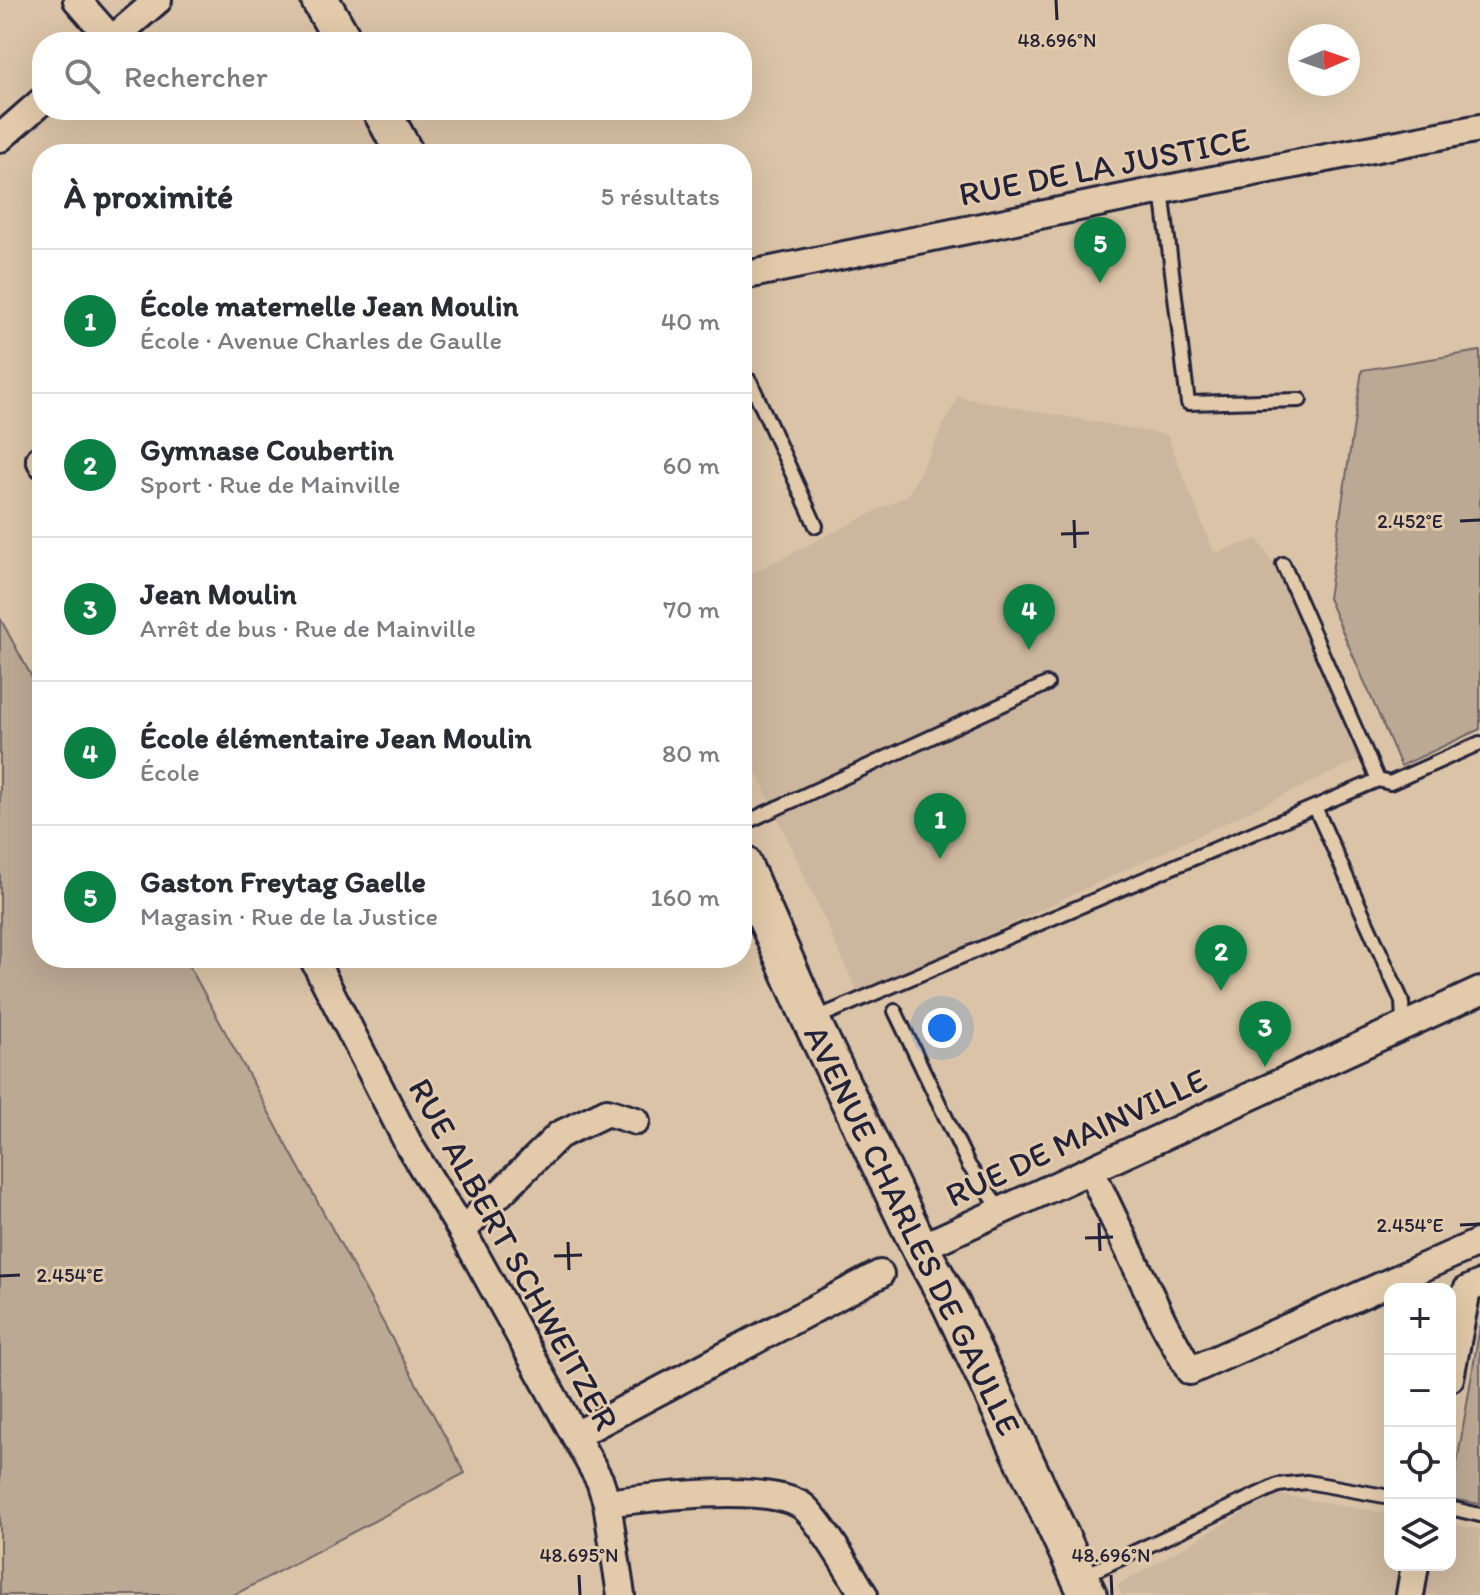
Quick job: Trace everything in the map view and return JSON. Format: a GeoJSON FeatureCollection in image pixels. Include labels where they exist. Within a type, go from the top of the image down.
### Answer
{"type":"FeatureCollection","features":[{"type":"Feature","properties":{"kind":"main road"},"geometry":{"type":"LineString","coordinates":[[320,0],[338,32]]}},
{"type":"Feature","properties":{"kind":"main road"},"geometry":{"type":"LineString","coordinates":[[386,120],[400,144]]}},
{"type":"Feature","properties":{"kind":"main road","name":"AVENUE CHARLES DE GAULLE"},"geometry":{"type":"LineString","coordinates":[[752,886],[811,1020],[920,1248],[950,1302],[1084,1586]]}},
{"type":"Feature","properties":{"kind":"street"},"geometry":{"type":"LineString","coordinates":[[77,0],[104,32]]}},
{"type":"Feature","properties":{"kind":"street"},"geometry":{"type":"LineString","coordinates":[[121,32],[158,0]]}},
{"type":"Feature","properties":{"kind":"street"},"geometry":{"type":"LineString","coordinates":[[0,138],[32,110]]}},
{"type":"Feature","properties":{"kind":"street","name":"RUE DE LA JUSTICE"},"geometry":{"type":"LineString","coordinates":[[752,274],[1480,128]]}},
{"type":"Feature","properties":{"kind":"street","name":"RUE ALBERT SCHWEITZER"},"geometry":{"type":"LineString","coordinates":[[318,968],[403,1133],[462,1231],[600,1481],[607,1503],[621,1595]]}},
{"type":"Feature","properties":{"kind":"street","name":"RUE DE MAINVILLE"},"geometry":{"type":"LineString","coordinates":[[920,1248],[1480,991]]}},
{"type":"Feature","properties":{"kind":"street"},"geometry":{"type":"LineString","coordinates":[[462,1231],[559,1135],[607,1112],[636,1121]]}},
{"type":"Feature","properties":{"kind":"street"},"geometry":{"type":"LineString","coordinates":[[1091,1171],[1163,1322],[1190,1371],[1480,1242]]}},
{"type":"Feature","properties":{"kind":"street"},"geometry":{"type":"LineString","coordinates":[[576,1435],[880,1274]]}},
{"type":"Feature","properties":{"kind":"street"},"geometry":{"type":"LineString","coordinates":[[1454,1355],[1467,1290],[1480,1284]]}},
{"type":"Feature","properties":{"kind":"street"},"geometry":{"type":"LineString","coordinates":[[607,1503],[679,1493],[776,1497],[802,1506],[836,1550],[864,1595]]}},
{"type":"Feature","properties":{"kind":"street"},"geometry":{"type":"LineString","coordinates":[[1410,1595],[1414,1571]]}},
{"type":"Feature","properties":{"kind":"lane"},"geometry":{"type":"LineString","coordinates":[[1162,190],[1188,403],[1300,400]]}},
{"type":"Feature","properties":{"kind":"lane"},"geometry":{"type":"LineString","coordinates":[[752,385],[816,526]]}},
{"type":"Feature","properties":{"kind":"lane"},"geometry":{"type":"LineString","coordinates":[[1283,564],[1378,780]]}},
{"type":"Feature","properties":{"kind":"lane"},"geometry":{"type":"LineString","coordinates":[[752,819],[1047,684]]}},
{"type":"Feature","properties":{"kind":"lane"},"geometry":{"type":"LineString","coordinates":[[811,1020],[1378,780],[1390,783],[1480,743]]}},
{"type":"Feature","properties":{"kind":"lane"},"geometry":{"type":"LineString","coordinates":[[1315,807],[1402,1001],[1403,1027]]}},
{"type":"Feature","properties":{"kind":"lane"},"geometry":{"type":"LineString","coordinates":[[895,1011],[969,1166],[1002,1211]]}},
{"type":"Feature","properties":{"kind":"lane"},"geometry":{"type":"LineString","coordinates":[[1084,1586],[1278,1485],[1307,1482],[1384,1496]]}},
{"type":"Feature","properties":{"kind":"lane"},"geometry":{"type":"LineString","coordinates":[[1456,1509],[1480,1515]]}},
{"type":"Feature","properties":{"kind":"shaded area"},"geometry":{"type":"Polygon","coordinates":[[[1480,351],[1480,729],[1401,766],[1328,598],[1362,370],[1480,351]]]}},
{"type":"Feature","properties":{"kind":"shaded area"},"geometry":{"type":"Polygon","coordinates":[[[958,397],[1167,435],[1214,553],[1257,539],[1286,582],[1365,757],[859,995],[752,762],[752,573],[908,495],[958,397]]]}},
{"type":"Feature","properties":{"kind":"shaded area"},"geometry":{"type":"Polygon","coordinates":[[[0,618],[32,677],[32,968],[190,968],[465,1473],[234,1595],[0,1595],[0,618]]]}},
{"type":"Feature","properties":{"kind":"shaded area"},"geometry":{"type":"Polygon","coordinates":[[[1480,1326],[1480,1504],[1456,1500],[1456,1469],[1480,1326]]]}},
{"type":"Feature","properties":{"kind":"shaded area"},"geometry":{"type":"Polygon","coordinates":[[[1275,1494],[1384,1513],[1384,1571],[1456,1571],[1456,1525],[1480,1529],[1480,1595],[1122,1595],[1117,1586],[1275,1494]]]}},
{"type":"Feature","properties":{"kind":"place","name":"Gaston Freytag Gaelle"},"geometry":{"type":"Point","coordinates":[1100,283]}},
{"type":"Feature","properties":{"kind":"place","name":"École élémentaire Jean Moulin"},"geometry":{"type":"Point","coordinates":[1029,650]}},
{"type":"Feature","properties":{"kind":"place","name":"École maternelle Jean Moulin"},"geometry":{"type":"Point","coordinates":[940,859]}},
{"type":"Feature","properties":{"kind":"place","name":"Gymnase Coubertin"},"geometry":{"type":"Point","coordinates":[1221,991]}},
{"type":"Feature","properties":{"kind":"place","name":"Jean Moulin"},"geometry":{"type":"Point","coordinates":[1265,1067]}}]}
